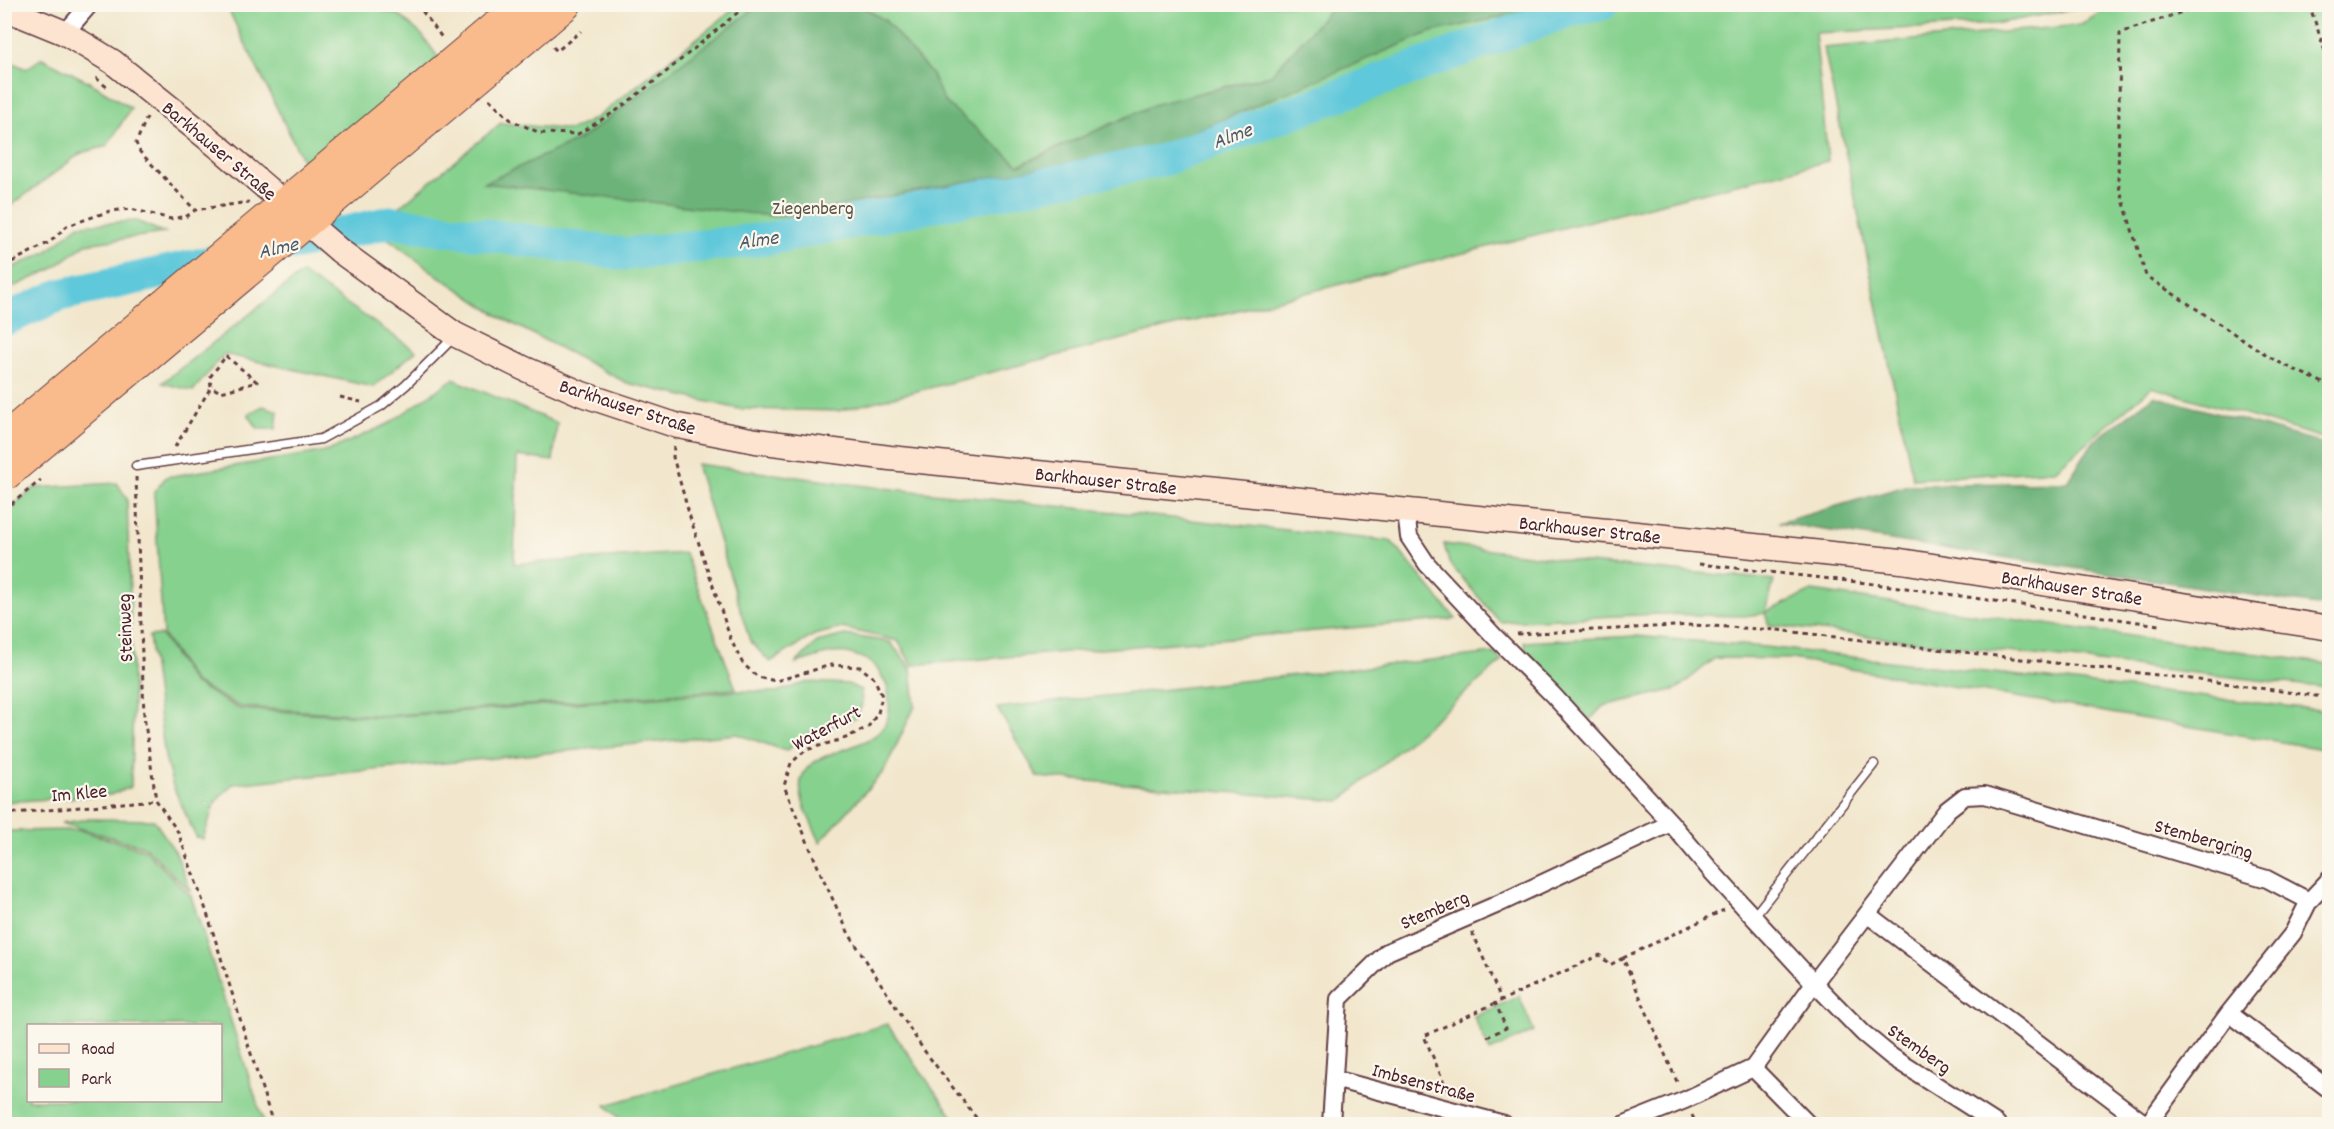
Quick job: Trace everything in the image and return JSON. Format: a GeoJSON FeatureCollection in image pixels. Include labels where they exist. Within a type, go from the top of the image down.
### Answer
{"type":"FeatureCollection","features":[{"type":"Feature","properties":{"kind":"highway"},"geometry":{"type":"LineString","coordinates":[[4,440],[544,10]]}},
{"type":"Feature","properties":{"kind":"highway"},"geometry":{"type":"LineString","coordinates":[[4,475],[544,10]]}},
{"type":"Feature","properties":{"kind":"street"},"geometry":{"type":"LineString","coordinates":[[65,33],[90,4]]}},
{"type":"Feature","properties":{"kind":"street","name":"Barkhauser Straße"},"geometry":{"type":"LineString","coordinates":[[4,8],[65,33],[113,62],[220,148],[340,251],[454,333],[523,368],[582,394],[678,426],[756,441],[890,458],[1901,561],[2330,628]]}},
{"type":"Feature","properties":{"kind":"street","name":"Stemberg"},"geometry":{"type":"LineString","coordinates":[[1406,511],[1409,537],[1427,564],[1494,637],[1553,695],[1814,983],[1863,1033],[1892,1057],[1997,1125]]}},
{"type":"Feature","properties":{"kind":"street","name":"Stembergring"},"geometry":{"type":"LineString","coordinates":[[1814,983],[1947,810],[1965,796],[1985,795],[2267,879],[2309,901]]}},
{"type":"Feature","properties":{"kind":"street","name":"Stemberg"},"geometry":{"type":"LineString","coordinates":[[1331,1125],[1339,999],[1388,952],[1466,919],[1671,823]]}},
{"type":"Feature","properties":{"kind":"street"},"geometry":{"type":"LineString","coordinates":[[1867,914],[2147,1125],[2229,1013],[2293,933],[2309,901],[2330,879]]}},
{"type":"Feature","properties":{"kind":"street"},"geometry":{"type":"LineString","coordinates":[[1625,1125],[1753,1068],[1814,983]]}},
{"type":"Feature","properties":{"kind":"street"},"geometry":{"type":"LineString","coordinates":[[2229,1013],[2330,1090]]}},
{"type":"Feature","properties":{"kind":"street"},"geometry":{"type":"LineString","coordinates":[[1753,1068],[1808,1125]]}},
{"type":"Feature","properties":{"kind":"street","name":"Imbsenstraße"},"geometry":{"type":"LineString","coordinates":[[1334,1079],[1504,1125]]}},
{"type":"Feature","properties":{"kind":"lane"},"geometry":{"type":"LineString","coordinates":[[136,466],[321,439],[381,406],[414,378],[446,345],[454,333]]}},
{"type":"Feature","properties":{"kind":"lane"},"geometry":{"type":"LineString","coordinates":[[1754,916],[1874,764]]}},
{"type":"Feature","properties":{"kind":"path"},"geometry":{"type":"LineString","coordinates":[[469,13],[479,4]]}},
{"type":"Feature","properties":{"kind":"path"},"geometry":{"type":"LineString","coordinates":[[511,120],[540,133],[578,134],[616,111],[748,4]]}},
{"type":"Feature","properties":{"kind":"path"},"geometry":{"type":"LineString","coordinates":[[2206,4],[2120,33],[2118,183],[2146,276],[2276,361],[2330,386]]}},
{"type":"Feature","properties":{"kind":"path"},"geometry":{"type":"LineString","coordinates":[[2309,4],[2330,66]]}},
{"type":"Feature","properties":{"kind":"path"},"geometry":{"type":"LineString","coordinates":[[557,51],[581,31]]}},
{"type":"Feature","properties":{"kind":"path"},"geometry":{"type":"LineString","coordinates":[[93,76],[111,90]]}},
{"type":"Feature","properties":{"kind":"path"},"geometry":{"type":"LineString","coordinates":[[4,266],[50,242],[67,226],[90,216],[131,209],[171,219],[187,216],[195,210],[140,152],[136,142],[146,119],[138,111]]}},
{"type":"Feature","properties":{"kind":"path"},"geometry":{"type":"LineString","coordinates":[[171,461],[171,453],[211,387],[210,376],[226,356],[257,382],[221,392],[211,387]]}},
{"type":"Feature","properties":{"kind":"path","name":"Waterfurt"},"geometry":{"type":"LineString","coordinates":[[675,444],[673,457],[690,517],[730,639],[743,664],[758,677],[776,681],[831,665],[860,667],[874,678],[882,696],[879,713],[868,727],[846,738],[806,750],[791,763],[784,786],[849,934],[923,1049],[981,1125]]}},
{"type":"Feature","properties":{"kind":"path","name":"Steinweg"},"geometry":{"type":"LineString","coordinates":[[136,466],[144,716],[156,800],[178,832],[206,910],[273,1125]]}},
{"type":"Feature","properties":{"kind":"path"},"geometry":{"type":"LineString","coordinates":[[4,510],[41,480]]}},
{"type":"Feature","properties":{"kind":"path"},"geometry":{"type":"LineString","coordinates":[[1689,562],[1892,586],[2164,626]]}},
{"type":"Feature","properties":{"kind":"path"},"geometry":{"type":"LineString","coordinates":[[1494,637],[1536,632],[1693,625],[1777,630],[2224,683],[2330,698]]}},
{"type":"Feature","properties":{"kind":"path","name":"Im Klee"},"geometry":{"type":"LineString","coordinates":[[4,814],[156,800]]}},
{"type":"Feature","properties":{"kind":"path"},"geometry":{"type":"LineString","coordinates":[[1457,1113],[1424,1036],[1532,983],[1600,955],[1610,965],[1740,902]]}},
{"type":"Feature","properties":{"kind":"path"},"geometry":{"type":"LineString","coordinates":[[1466,919],[1501,999]]}},
{"type":"Feature","properties":{"kind":"path"},"geometry":{"type":"LineString","coordinates":[[1623,958],[1685,1100]]}},
{"type":"Feature","properties":{"kind":"path"},"geometry":{"type":"LineString","coordinates":[[1487,1037],[1506,1028],[1495,1002]]}},
{"type":"Feature","properties":{"kind":"green space"},"geometry":{"type":"Polygon","coordinates":[[[361,4],[399,15],[422,35],[469,100],[307,169],[229,11],[262,5],[361,4]]]}},
{"type":"Feature","properties":{"kind":"green space"},"geometry":{"type":"Polygon","coordinates":[[[2113,4],[2329,5],[2329,440],[2152,387],[2055,470],[1913,479],[1824,48],[2081,25],[2113,4]]]}},
{"type":"Feature","properties":{"kind":"green space","name":"Ziegenberg"},"geometry":{"type":"Polygon","coordinates":[[[739,5],[2095,5],[1995,24],[1815,33],[1828,161],[838,411],[739,409],[627,383],[502,318],[437,275],[374,228],[501,123],[571,130],[596,118],[739,5]]]}},
{"type":"Feature","properties":{"kind":"green space","name":"Ziegenberg"},"geometry":{"type":"Polygon","coordinates":[[[759,5],[859,5],[885,20],[932,75],[944,101],[1019,165],[1156,104],[1271,75],[1334,5],[1558,5],[1431,32],[1162,145],[781,217],[484,183],[582,138],[759,5]]]}},
{"type":"Feature","properties":{"kind":"green space"},"geometry":{"type":"Polygon","coordinates":[[[42,58],[91,83],[131,108],[107,146],[81,153],[5,210],[5,59],[26,69],[42,58]]]}},
{"type":"Feature","properties":{"kind":"green space"},"geometry":{"type":"Polygon","coordinates":[[[136,221],[165,233],[86,244],[52,269],[5,291],[5,271],[46,252],[79,225],[136,221]]]}},
{"type":"Feature","properties":{"kind":"green space"},"geometry":{"type":"Polygon","coordinates":[[[302,273],[416,351],[373,387],[224,354],[193,391],[162,383],[302,273]]]}},
{"type":"Feature","properties":{"kind":"green space"},"geometry":{"type":"Polygon","coordinates":[[[453,379],[557,423],[553,461],[517,456],[514,564],[685,553],[736,689],[383,716],[240,707],[194,682],[163,635],[154,492],[166,477],[328,451],[388,424],[453,379]]]}},
{"type":"Feature","properties":{"kind":"green space"},"geometry":{"type":"Polygon","coordinates":[[[2154,396],[2329,445],[2329,607],[1779,523],[1909,485],[2067,482],[2094,441],[2154,396]]]}},
{"type":"Feature","properties":{"kind":"green space"},"geometry":{"type":"Polygon","coordinates":[[[263,406],[278,411],[276,429],[258,429],[248,414],[263,406]]]}},
{"type":"Feature","properties":{"kind":"green space"},"geometry":{"type":"Polygon","coordinates":[[[696,464],[874,487],[1391,541],[1456,619],[912,665],[898,641],[842,628],[814,635],[770,662],[750,641],[696,464]]]}},
{"type":"Feature","properties":{"kind":"green space"},"geometry":{"type":"Polygon","coordinates":[[[117,483],[127,499],[133,699],[131,787],[110,795],[5,802],[5,513],[34,488],[117,483]]]}},
{"type":"Feature","properties":{"kind":"green space"},"geometry":{"type":"Polygon","coordinates":[[[1444,544],[1588,563],[1774,580],[1766,612],[1812,591],[2329,664],[2329,688],[1769,625],[1765,613],[1744,616],[1655,614],[1500,622],[1449,563],[1444,544]]]}},
{"type":"Feature","properties":{"kind":"green space"},"geometry":{"type":"Polygon","coordinates":[[[161,635],[193,683],[239,709],[383,717],[737,691],[776,692],[808,682],[848,684],[861,690],[862,705],[856,718],[805,736],[786,751],[737,734],[233,784],[215,802],[203,839],[196,837],[173,786],[165,757],[149,636],[161,635]]]}},
{"type":"Feature","properties":{"kind":"green space"},"geometry":{"type":"Polygon","coordinates":[[[845,635],[890,642],[911,668],[915,706],[884,771],[820,842],[803,802],[800,785],[802,777],[810,766],[822,758],[852,747],[879,732],[887,720],[888,688],[880,672],[866,659],[840,653],[825,654],[796,663],[817,642],[845,635]]]}},
{"type":"Feature","properties":{"kind":"green space"},"geometry":{"type":"Polygon","coordinates":[[[1635,636],[1765,647],[2329,711],[2329,750],[1792,659],[1715,658],[1677,689],[1603,706],[1590,720],[1527,655],[1524,642],[1635,636]]]}},
{"type":"Feature","properties":{"kind":"green space"},"geometry":{"type":"Polygon","coordinates":[[[1494,653],[1502,661],[1340,801],[1038,777],[997,708],[1494,653]]]}},
{"type":"Feature","properties":{"kind":"green space"},"geometry":{"type":"Polygon","coordinates":[[[89,819],[154,820],[176,853],[191,892],[145,847],[61,823],[89,819]]]}},
{"type":"Feature","properties":{"kind":"green space"},"geometry":{"type":"Polygon","coordinates":[[[79,830],[145,850],[191,896],[264,1124],[5,1124],[5,831],[79,830]]]}},
{"type":"Feature","properties":{"kind":"green space"},"geometry":{"type":"Polygon","coordinates":[[[1519,996],[1534,1031],[1490,1051],[1474,1017],[1519,996]]]}},
{"type":"Feature","properties":{"kind":"green space"},"geometry":{"type":"Polygon","coordinates":[[[887,1024],[958,1124],[625,1124],[606,1105],[887,1024]]]}},
{"type":"Feature","properties":{"kind":"waterway","name":"Alme"},"geometry":{"type":"LineString","coordinates":[[294,244],[390,222],[625,254],[767,239],[1163,160],[1571,10],[1602,4]]}},
{"type":"Feature","properties":{"kind":"waterway","name":"Alme"},"geometry":{"type":"LineString","coordinates":[[4,320],[60,295],[229,258]]}}]}
